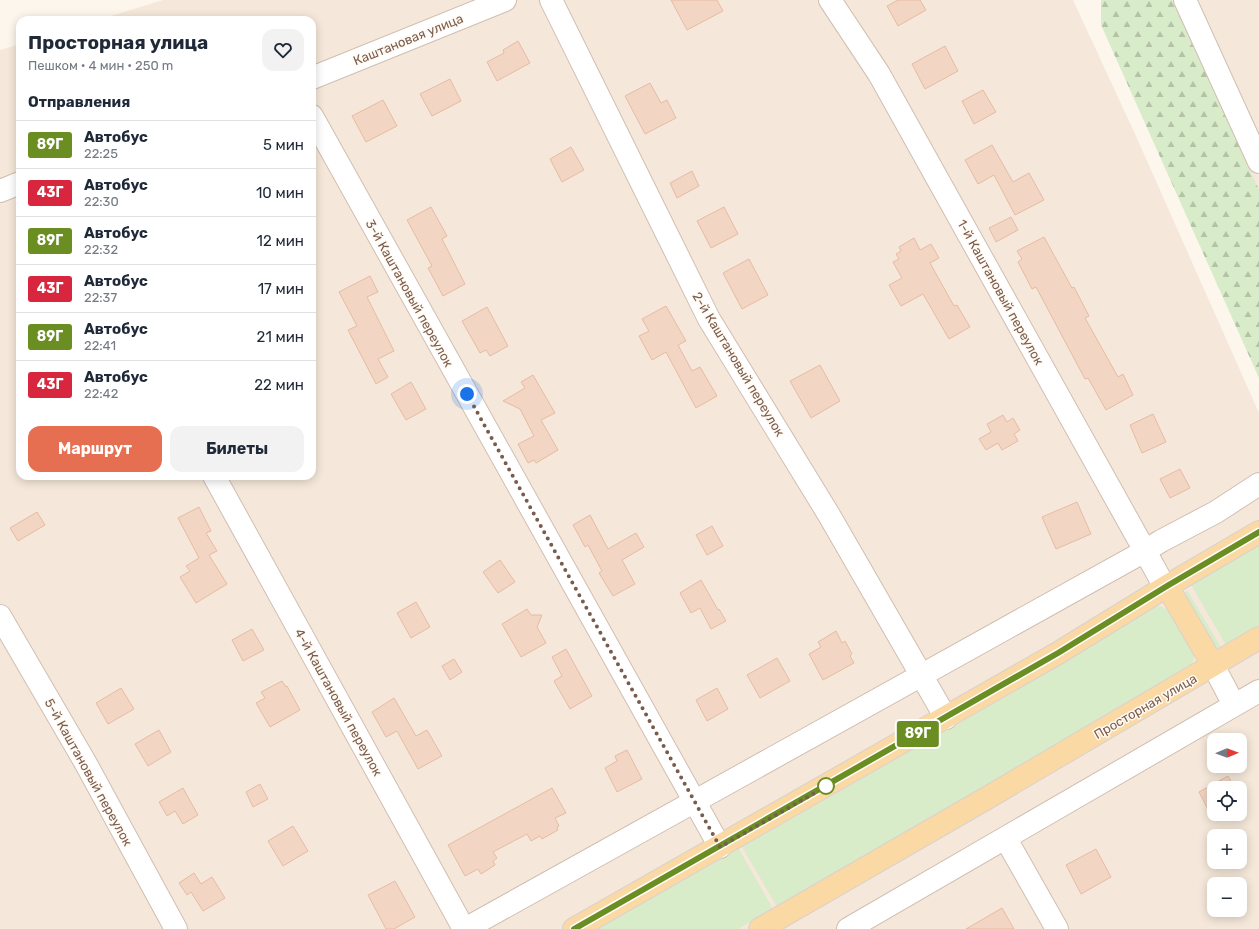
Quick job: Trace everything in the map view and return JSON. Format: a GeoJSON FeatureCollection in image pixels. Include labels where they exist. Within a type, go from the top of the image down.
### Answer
{"type":"FeatureCollection","features":[{"type":"Feature","properties":{"kind":"main road"},"geometry":{"type":"LineString","coordinates":[[574,929],[946,718],[1058,653],[1259,532]]}},
{"type":"Feature","properties":{"kind":"main road"},"geometry":{"type":"LineString","coordinates":[[1167,586],[1213,665]]}},
{"type":"Feature","properties":{"kind":"main road","name":"Просторная улица"},"geometry":{"type":"LineString","coordinates":[[760,929],[1259,638]]}},
{"type":"Feature","properties":{"kind":"street","name":"Каштановая улица"},"geometry":{"type":"LineString","coordinates":[[316,76],[505,0]]}},
{"type":"Feature","properties":{"kind":"street","name":"2-й Каштановый переулок"},"geometry":{"type":"LineString","coordinates":[[551,0],[709,319],[829,515],[946,718]]}},
{"type":"Feature","properties":{"kind":"street","name":"1-й Каштановый переулок"},"geometry":{"type":"LineString","coordinates":[[830,0],[879,74],[1162,582],[1167,586]]}},
{"type":"Feature","properties":{"kind":"street"},"geometry":{"type":"LineString","coordinates":[[1185,0],[1259,162]]}},
{"type":"Feature","properties":{"kind":"street","name":"3-й Каштановый переулок"},"geometry":{"type":"LineString","coordinates":[[316,123],[720,847]]}},
{"type":"Feature","properties":{"kind":"street"},"geometry":{"type":"LineString","coordinates":[[0,191],[16,185]]}},
{"type":"Feature","properties":{"kind":"street","name":"4-й Каштановый переулок"},"geometry":{"type":"LineString","coordinates":[[216,480],[464,929]]}},
{"type":"Feature","properties":{"kind":"street"},"geometry":{"type":"LineString","coordinates":[[464,929],[1161,541],[1216,512],[1259,484]]}},
{"type":"Feature","properties":{"kind":"street","name":"5-й Каштановый переулок"},"geometry":{"type":"LineString","coordinates":[[0,616],[85,762],[176,929]]}},
{"type":"Feature","properties":{"kind":"street"},"geometry":{"type":"LineString","coordinates":[[1213,665],[1234,705]]}},
{"type":"Feature","properties":{"kind":"street"},"geometry":{"type":"LineString","coordinates":[[848,929],[1259,690]]}},
{"type":"Feature","properties":{"kind":"street"},"geometry":{"type":"LineString","coordinates":[[1006,838],[1057,929]]}},
{"type":"Feature","properties":{"kind":"shaded area"},"geometry":{"type":"Polygon","coordinates":[[[163,0],[1073,0],[1136,136],[1259,413],[1259,929],[0,929],[0,50],[16,45],[16,480],[316,480],[316,16],[111,16],[163,0]]]}},
{"type":"Feature","properties":{"kind":"shaded area"},"geometry":{"type":"Polygon","coordinates":[[[1158,0],[1259,0],[1259,220],[1158,0]]]}},
{"type":"Feature","properties":{"kind":"green space"},"geometry":{"type":"Polygon","coordinates":[[[1101,0],[1172,0],[1259,190],[1259,378],[1101,25],[1101,0]]]}},
{"type":"Feature","properties":{"kind":"green space"},"geometry":{"type":"Polygon","coordinates":[[[1259,545],[1259,626],[1226,645],[1191,585],[1259,545]]]}},
{"type":"Feature","properties":{"kind":"green space"},"geometry":{"type":"Polygon","coordinates":[[[1187,590],[1221,647],[1212,647],[1184,594],[1187,590]]]}},
{"type":"Feature","properties":{"kind":"green space"},"geometry":{"type":"Polygon","coordinates":[[[1160,606],[1168,610],[1194,651],[1194,659],[1190,667],[777,907],[742,847],[1160,606]]]}},
{"type":"Feature","properties":{"kind":"green space"},"geometry":{"type":"Polygon","coordinates":[[[739,849],[773,909],[738,929],[597,929],[739,849]]]}},
{"type":"Feature","properties":{"kind":"building"},"geometry":{"type":"Polygon","coordinates":[[[671,0],[717,0],[723,11],[687,30],[671,0]]]}},
{"type":"Feature","properties":{"kind":"building"},"geometry":{"type":"Polygon","coordinates":[[[898,0],[920,0],[926,10],[898,26],[887,6],[898,0]]]}},
{"type":"Feature","properties":{"kind":"building"},"geometry":{"type":"Polygon","coordinates":[[[518,41],[530,63],[497,81],[487,62],[504,53],[503,50],[518,41]]]}},
{"type":"Feature","properties":{"kind":"building"},"geometry":{"type":"Polygon","coordinates":[[[945,46],[958,71],[925,89],[912,64],[945,46]]]}},
{"type":"Feature","properties":{"kind":"building"},"geometry":{"type":"Polygon","coordinates":[[[450,79],[461,101],[432,116],[420,94],[450,79]]]}},
{"type":"Feature","properties":{"kind":"building"},"geometry":{"type":"Polygon","coordinates":[[[650,83],[661,103],[667,100],[676,118],[645,134],[625,96],[650,83]]]}},
{"type":"Feature","properties":{"kind":"building"},"geometry":{"type":"Polygon","coordinates":[[[983,90],[996,112],[974,124],[962,101],[983,90]]]}},
{"type":"Feature","properties":{"kind":"building"},"geometry":{"type":"Polygon","coordinates":[[[383,100],[397,126],[366,142],[352,116],[383,100]]]}},
{"type":"Feature","properties":{"kind":"building"},"geometry":{"type":"Polygon","coordinates":[[[992,145],[1013,182],[1029,173],[1044,200],[1015,215],[994,175],[978,184],[965,160],[992,145]]]}},
{"type":"Feature","properties":{"kind":"building"},"geometry":{"type":"Polygon","coordinates":[[[571,147],[584,170],[562,182],[550,159],[571,147]]]}},
{"type":"Feature","properties":{"kind":"building"},"geometry":{"type":"Polygon","coordinates":[[[692,171],[699,186],[677,198],[670,183],[692,171]]]}},
{"type":"Feature","properties":{"kind":"building"},"geometry":{"type":"Polygon","coordinates":[[[431,207],[447,236],[442,239],[465,284],[443,296],[428,268],[432,266],[407,220],[431,207]]]}},
{"type":"Feature","properties":{"kind":"building"},"geometry":{"type":"Polygon","coordinates":[[[724,207],[738,234],[711,248],[697,221],[724,207]]]}},
{"type":"Feature","properties":{"kind":"building"},"geometry":{"type":"Polygon","coordinates":[[[1011,217],[1018,230],[996,242],[989,228],[1011,217]]]}},
{"type":"Feature","properties":{"kind":"building"},"geometry":{"type":"Polygon","coordinates":[[[1044,237],[1072,288],[1074,287],[1089,316],[1085,318],[1118,377],[1123,374],[1133,395],[1106,410],[1088,378],[1085,379],[1036,287],[1032,289],[1018,262],[1022,259],[1017,251],[1044,237]]]}},
{"type":"Feature","properties":{"kind":"building"},"geometry":{"type":"Polygon","coordinates":[[[914,238],[920,250],[931,244],[939,258],[930,263],[954,306],[957,305],[970,327],[949,339],[923,294],[901,306],[889,285],[902,278],[893,262],[899,259],[896,254],[901,251],[899,247],[914,238]]]}},
{"type":"Feature","properties":{"kind":"building"},"geometry":{"type":"Polygon","coordinates":[[[749,259],[768,295],[742,309],[723,273],[749,259]]]}},
{"type":"Feature","properties":{"kind":"building"},"geometry":{"type":"Polygon","coordinates":[[[370,276],[378,292],[367,297],[394,351],[378,359],[388,377],[376,384],[348,330],[357,326],[339,292],[370,276]]]}},
{"type":"Feature","properties":{"kind":"building"},"geometry":{"type":"Polygon","coordinates":[[[666,306],[686,341],[678,345],[692,371],[700,367],[717,396],[696,408],[666,352],[652,360],[639,336],[649,331],[642,319],[666,306]]]}},
{"type":"Feature","properties":{"kind":"building"},"geometry":{"type":"Polygon","coordinates":[[[487,307],[508,346],[490,356],[486,350],[480,353],[462,321],[487,307]]]}},
{"type":"Feature","properties":{"kind":"building"},"geometry":{"type":"Polygon","coordinates":[[[820,365],[840,401],[811,418],[790,381],[820,365]]]}},
{"type":"Feature","properties":{"kind":"building"},"geometry":{"type":"Polygon","coordinates":[[[533,375],[555,413],[541,420],[558,450],[536,463],[534,460],[528,463],[518,444],[534,436],[520,409],[503,401],[525,388],[521,382],[533,375]]]}},
{"type":"Feature","properties":{"kind":"building"},"geometry":{"type":"Polygon","coordinates":[[[411,382],[426,409],[406,420],[391,394],[411,382]]]}},
{"type":"Feature","properties":{"kind":"building"},"geometry":{"type":"Polygon","coordinates":[[[1153,414],[1166,442],[1142,453],[1130,425],[1153,414]]]}},
{"type":"Feature","properties":{"kind":"building"},"geometry":{"type":"Polygon","coordinates":[[[1003,415],[1007,422],[1013,418],[1020,430],[1014,434],[1018,441],[1002,450],[998,443],[986,450],[979,439],[991,432],[987,424],[1003,415]]]}},
{"type":"Feature","properties":{"kind":"building"},"geometry":{"type":"Polygon","coordinates":[[[1180,469],[1190,488],[1170,498],[1160,479],[1180,469]]]}},
{"type":"Feature","properties":{"kind":"building"},"geometry":{"type":"Polygon","coordinates":[[[1077,502],[1091,534],[1056,549],[1042,517],[1077,502]]]}},
{"type":"Feature","properties":{"kind":"building"},"geometry":{"type":"Polygon","coordinates":[[[199,507],[211,531],[206,533],[217,551],[209,555],[227,584],[196,603],[180,577],[190,571],[186,566],[199,558],[178,518],[199,507]]]}},
{"type":"Feature","properties":{"kind":"building"},"geometry":{"type":"Polygon","coordinates":[[[37,512],[45,525],[18,541],[10,528],[37,512]]]}},
{"type":"Feature","properties":{"kind":"building"},"geometry":{"type":"Polygon","coordinates":[[[590,515],[608,549],[636,533],[644,547],[622,560],[635,584],[613,596],[599,573],[602,571],[588,545],[585,547],[573,525],[590,515]]]}},
{"type":"Feature","properties":{"kind":"building"},"geometry":{"type":"Polygon","coordinates":[[[712,526],[723,546],[707,555],[696,535],[712,526]]]}},
{"type":"Feature","properties":{"kind":"building"},"geometry":{"type":"Polygon","coordinates":[[[500,560],[515,582],[498,593],[483,572],[500,560]]]}},
{"type":"Feature","properties":{"kind":"building"},"geometry":{"type":"Polygon","coordinates":[[[701,580],[726,621],[711,629],[700,608],[691,613],[680,593],[701,580]]]}},
{"type":"Feature","properties":{"kind":"building"},"geometry":{"type":"Polygon","coordinates":[[[416,602],[430,627],[411,638],[397,613],[416,602]]]}},
{"type":"Feature","properties":{"kind":"building"},"geometry":{"type":"Polygon","coordinates":[[[527,609],[531,615],[542,615],[537,627],[546,643],[521,657],[502,624],[527,609]]]}},
{"type":"Feature","properties":{"kind":"building"},"geometry":{"type":"Polygon","coordinates":[[[252,629],[264,650],[243,661],[232,640],[252,629]]]}},
{"type":"Feature","properties":{"kind":"building"},"geometry":{"type":"Polygon","coordinates":[[[836,631],[842,643],[845,641],[852,654],[850,656],[854,663],[823,680],[809,654],[821,647],[818,642],[836,631]]]}},
{"type":"Feature","properties":{"kind":"building"},"geometry":{"type":"Polygon","coordinates":[[[566,649],[592,696],[570,709],[554,681],[562,676],[552,657],[566,649]]]}},
{"type":"Feature","properties":{"kind":"building"},"geometry":{"type":"Polygon","coordinates":[[[777,658],[790,681],[760,698],[747,675],[777,658]]]}},
{"type":"Feature","properties":{"kind":"building"},"geometry":{"type":"Polygon","coordinates":[[[454,659],[462,672],[450,680],[442,666],[454,659]]]}},
{"type":"Feature","properties":{"kind":"building"},"geometry":{"type":"Polygon","coordinates":[[[282,681],[286,687],[287,686],[300,710],[270,727],[256,703],[265,698],[261,692],[282,681]]]}},
{"type":"Feature","properties":{"kind":"building"},"geometry":{"type":"Polygon","coordinates":[[[121,688],[134,709],[108,724],[96,703],[121,688]]]}},
{"type":"Feature","properties":{"kind":"building"},"geometry":{"type":"Polygon","coordinates":[[[717,688],[728,709],[707,721],[696,700],[717,688]]]}},
{"type":"Feature","properties":{"kind":"building"},"geometry":{"type":"Polygon","coordinates":[[[394,698],[416,736],[427,730],[442,756],[418,769],[397,731],[386,737],[372,712],[394,698]]]}},
{"type":"Feature","properties":{"kind":"building"},"geometry":{"type":"Polygon","coordinates":[[[159,730],[171,752],[148,766],[135,744],[159,730]]]}},
{"type":"Feature","properties":{"kind":"building"},"geometry":{"type":"Polygon","coordinates":[[[627,750],[642,779],[617,792],[605,768],[617,761],[615,756],[627,750]]]}},
{"type":"Feature","properties":{"kind":"building"},"geometry":{"type":"Polygon","coordinates":[[[1228,776],[1231,781],[1219,781],[1228,776]]]}},
{"type":"Feature","properties":{"kind":"building"},"geometry":{"type":"Polygon","coordinates":[[[260,784],[268,799],[253,807],[246,792],[260,784]]]}},
{"type":"Feature","properties":{"kind":"building"},"geometry":{"type":"Polygon","coordinates":[[[183,788],[198,815],[183,824],[175,811],[167,816],[159,802],[183,788]]]}},
{"type":"Feature","properties":{"kind":"building"},"geometry":{"type":"Polygon","coordinates":[[[552,788],[566,813],[555,818],[559,826],[557,827],[558,830],[542,839],[540,836],[531,841],[527,834],[493,852],[497,858],[493,861],[495,865],[481,874],[478,869],[465,876],[448,845],[552,788]]]}},
{"type":"Feature","properties":{"kind":"building"},"geometry":{"type":"Polygon","coordinates":[[[1207,788],[1207,807],[1199,792],[1207,788]]]}},
{"type":"Feature","properties":{"kind":"building"},"geometry":{"type":"Polygon","coordinates":[[[293,826],[308,851],[283,866],[268,841],[293,826]]]}},
{"type":"Feature","properties":{"kind":"building"},"geometry":{"type":"Polygon","coordinates":[[[1096,849],[1111,877],[1081,894],[1066,865],[1096,849]]]}},
{"type":"Feature","properties":{"kind":"building"},"geometry":{"type":"Polygon","coordinates":[[[194,873],[201,884],[212,877],[225,898],[203,911],[191,892],[187,895],[179,883],[194,873]]]}},
{"type":"Feature","properties":{"kind":"building"},"geometry":{"type":"Polygon","coordinates":[[[395,881],[415,917],[394,929],[386,929],[368,895],[395,881]]]}},
{"type":"Feature","properties":{"kind":"building"},"geometry":{"type":"Polygon","coordinates":[[[1002,908],[1014,929],[966,929],[1002,908]]]}},
{"type":"Feature","properties":{"kind":"bus line","name":"89Г"},"geometry":{"type":"LineString","coordinates":[[574,929],[1058,653],[1259,532]]}},
{"type":"Feature","properties":{"kind":"route"},"geometry":{"type":"LineString","coordinates":[[467,394],[720,847],[832,783],[826,786]]}}]}
